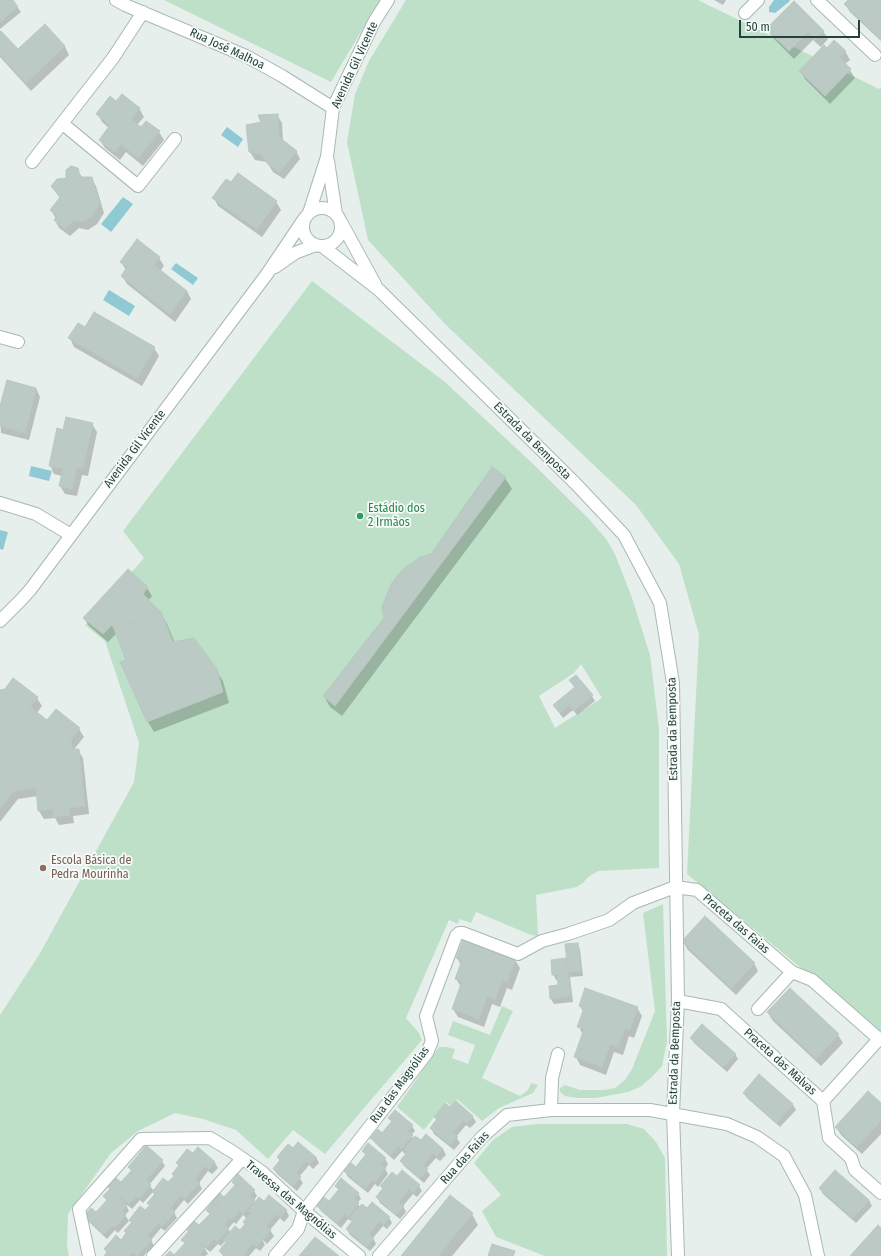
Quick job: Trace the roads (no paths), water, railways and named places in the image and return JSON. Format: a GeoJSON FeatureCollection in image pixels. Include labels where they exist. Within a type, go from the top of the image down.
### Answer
{"type":"FeatureCollection","features":[{"type":"Feature","properties":{"kind":"street","name":"Rua José Malhoa"},"geometry":{"type":"LineString","coordinates":[[116,0],[246,56],[282,76],[333,108]]}},
{"type":"Feature","properties":{"kind":"street","name":"Avenida Gil Vicente"},"geometry":{"type":"LineString","coordinates":[[327,158],[333,108],[374,22],[388,0]]}},
{"type":"Feature","properties":{"kind":"street"},"geometry":{"type":"LineString","coordinates":[[745,13],[758,0]]}},
{"type":"Feature","properties":{"kind":"street"},"geometry":{"type":"LineString","coordinates":[[817,0],[875,55]]}},
{"type":"Feature","properties":{"kind":"street"},"geometry":{"type":"LineString","coordinates":[[32,162],[114,58],[143,12]]}},
{"type":"Feature","properties":{"kind":"street"},"geometry":{"type":"LineString","coordinates":[[62,124],[138,186],[176,139]]}},
{"type":"Feature","properties":{"kind":"street"},"geometry":{"type":"LineString","coordinates":[[327,158],[303,226],[306,238],[311,242],[320,245],[379,290]]}},
{"type":"Feature","properties":{"kind":"street"},"geometry":{"type":"LineString","coordinates":[[267,274],[295,254],[333,242],[337,238],[341,228],[327,158]]}},
{"type":"Feature","properties":{"kind":"street"},"geometry":{"type":"LineString","coordinates":[[267,274],[307,216],[320,208],[326,208],[338,218],[379,290]]}},
{"type":"Feature","properties":{"kind":"street","name":"Avenida Gil Vicente"},"geometry":{"type":"LineString","coordinates":[[0,621],[26,595],[267,274]]}},
{"type":"Feature","properties":{"kind":"street","name":"Estrada da Bemposta"},"geometry":{"type":"LineString","coordinates":[[379,290],[569,477],[624,535],[660,603],[674,683],[675,887],[678,1001],[673,1113],[678,1256]]}},
{"type":"Feature","properties":{"kind":"street"},"geometry":{"type":"LineString","coordinates":[[0,337],[18,342]]}},
{"type":"Feature","properties":{"kind":"street"},"geometry":{"type":"LineString","coordinates":[[0,503],[36,514],[71,535]]}},
{"type":"Feature","properties":{"kind":"street","name":"Praceta das Faias"},"geometry":{"type":"LineString","coordinates":[[675,887],[697,890],[792,972],[812,980],[879,1039],[824,1101]]}},
{"type":"Feature","properties":{"kind":"street","name":"Rua das Magnólias"},"geometry":{"type":"LineString","coordinates":[[275,1256],[298,1229],[304,1211],[426,1053],[432,1041],[426,1016],[456,936],[459,933],[463,933],[518,954],[542,941],[609,920],[633,903],[675,887]]}},
{"type":"Feature","properties":{"kind":"street"},"geometry":{"type":"LineString","coordinates":[[758,1009],[792,972]]}},
{"type":"Feature","properties":{"kind":"street","name":"Praceta das Malvas"},"geometry":{"type":"LineString","coordinates":[[678,1001],[721,1009],[824,1101],[829,1138],[851,1158],[856,1170],[881,1193]]}},
{"type":"Feature","properties":{"kind":"street"},"geometry":{"type":"LineString","coordinates":[[551,1110],[552,1078],[558,1054]]}},
{"type":"Feature","properties":{"kind":"street","name":"Rua das Faias"},"geometry":{"type":"LineString","coordinates":[[379,1256],[482,1137],[507,1115],[551,1110],[650,1110],[727,1124],[757,1137],[784,1156],[805,1195],[818,1256]]}},
{"type":"Feature","properties":{"kind":"street","name":"Travessa das Magnólias"},"geometry":{"type":"LineString","coordinates":[[89,1256],[79,1209],[141,1139],[210,1138],[234,1152],[262,1172],[304,1211],[359,1256]]}},
{"type":"Feature","properties":{"kind":"street"},"geometry":{"type":"LineString","coordinates":[[153,1256],[242,1159]]}},
{"type":"Feature","properties":{"kind":"water"},"geometry":{"type":"Polygon","coordinates":[[[774,0],[790,1],[775,13],[769,12],[769,7],[774,0]]]}},
{"type":"Feature","properties":{"kind":"water"},"geometry":{"type":"Polygon","coordinates":[[[227,127],[243,139],[238,147],[221,135],[227,127]]]}},
{"type":"Feature","properties":{"kind":"water"},"geometry":{"type":"Polygon","coordinates":[[[123,197],[133,204],[111,232],[101,224],[123,197]]]}},
{"type":"Feature","properties":{"kind":"water"},"geometry":{"type":"Polygon","coordinates":[[[176,263],[198,278],[193,285],[171,269],[176,263]]]}},
{"type":"Feature","properties":{"kind":"water"},"geometry":{"type":"Polygon","coordinates":[[[109,290],[135,306],[129,316],[103,300],[109,290]]]}},
{"type":"Feature","properties":{"kind":"water"},"geometry":{"type":"Polygon","coordinates":[[[31,466],[52,471],[49,481],[29,476],[31,466]]]}},
{"type":"Feature","properties":{"kind":"water"},"geometry":{"type":"Polygon","coordinates":[[[0,530],[8,532],[3,550],[0,549],[0,530]]]}},
{"type":"Feature","properties":{"kind":"place","name":"Estádio dos 2 Irmãos"},"geometry":{"type":"Point","coordinates":[360,516]}},
{"type":"Feature","properties":{"kind":"place","name":"Escola Básica de Pedra Mourinha"},"geometry":{"type":"Point","coordinates":[43,868]}}]}
